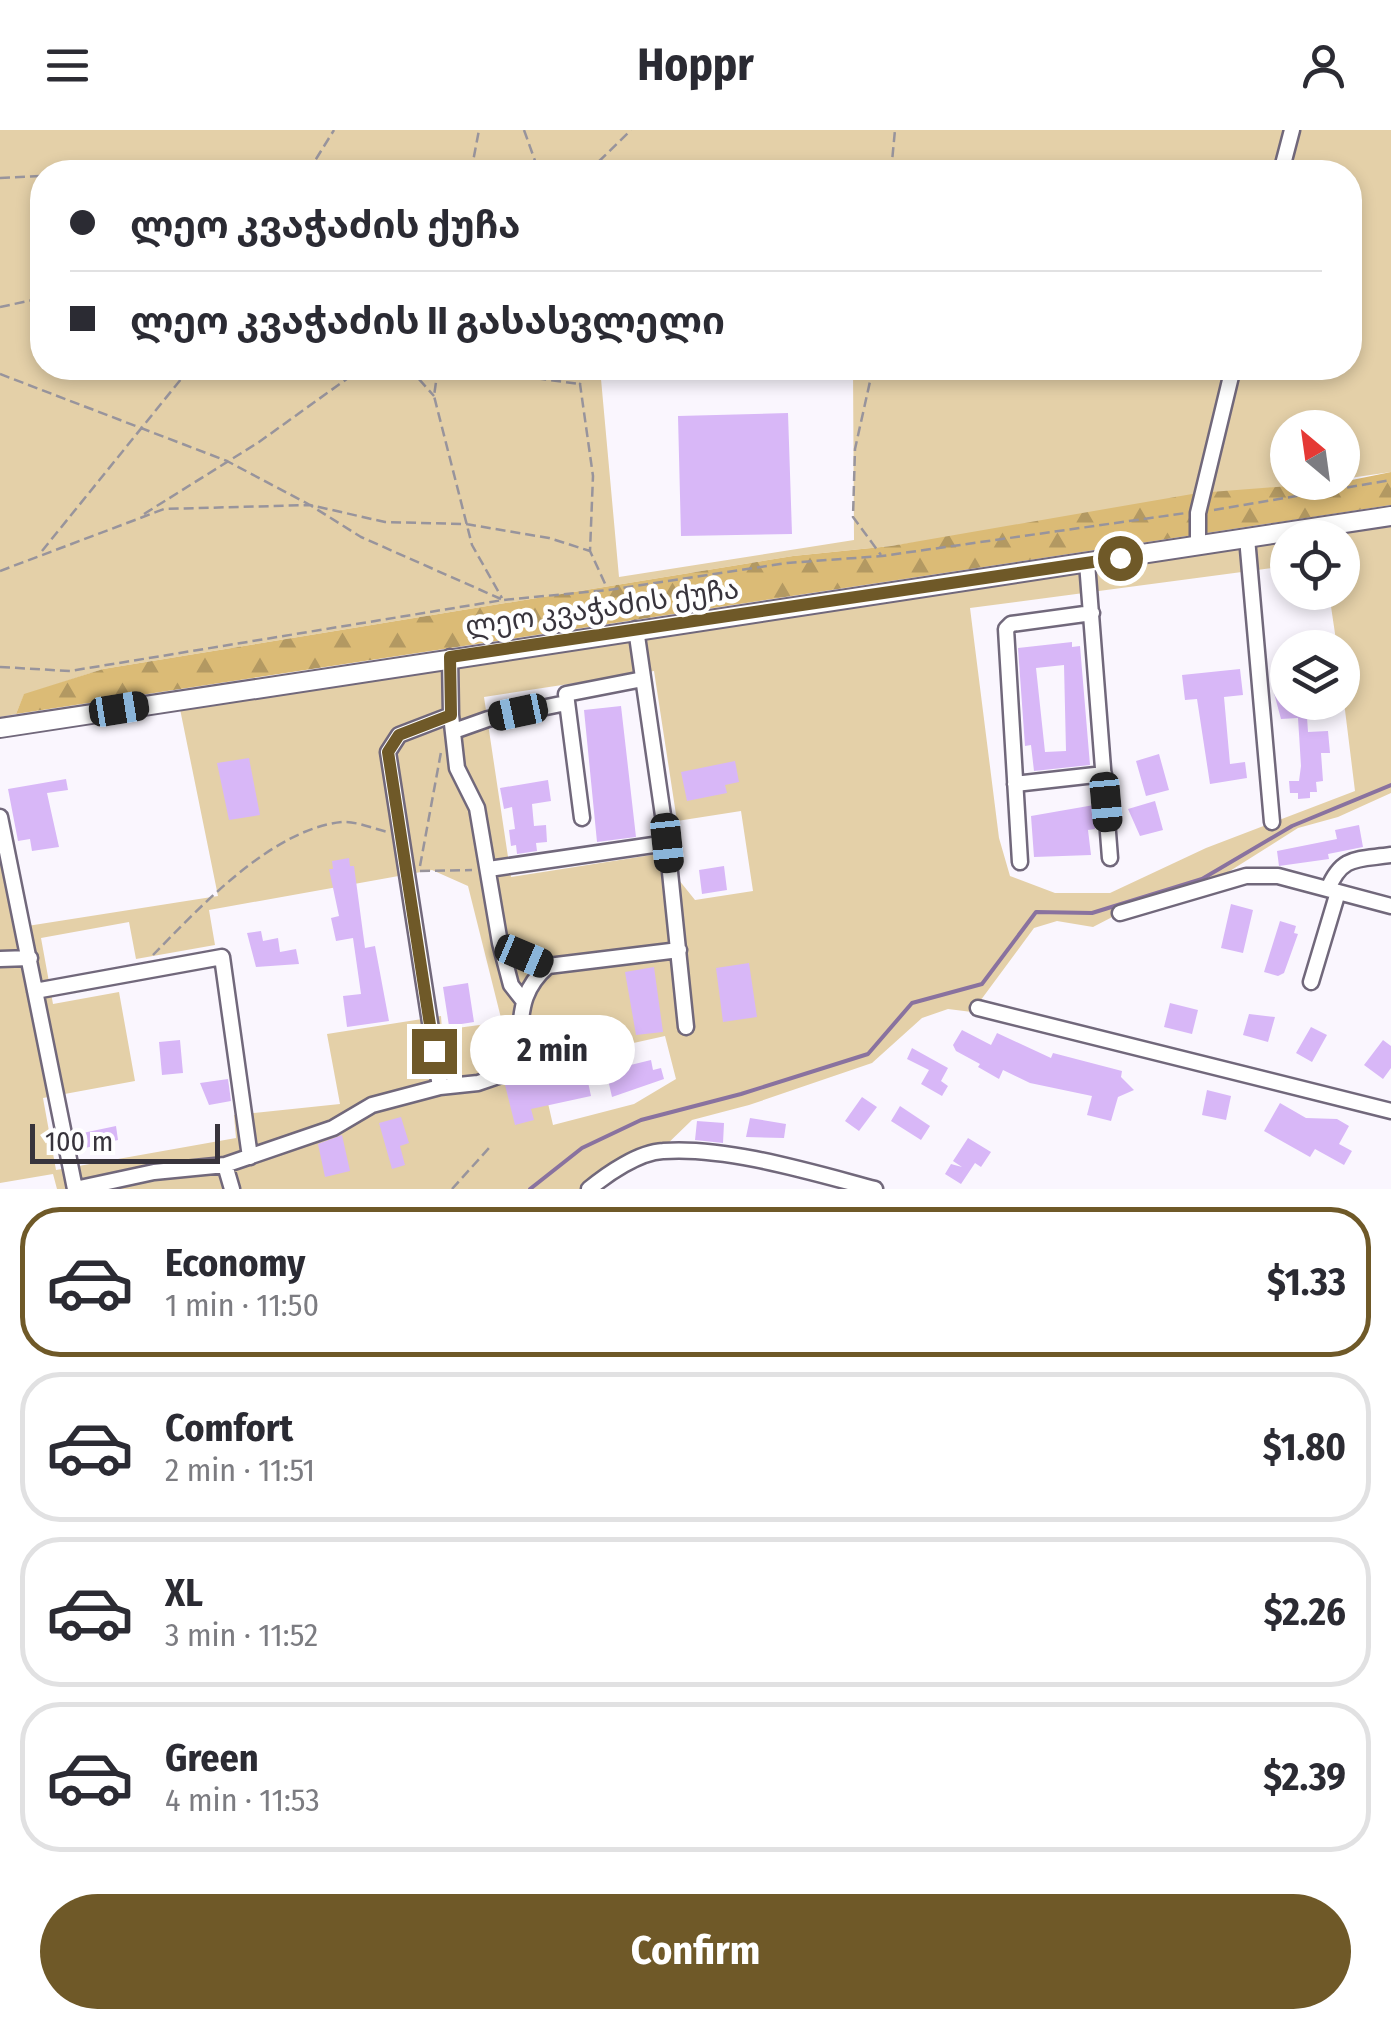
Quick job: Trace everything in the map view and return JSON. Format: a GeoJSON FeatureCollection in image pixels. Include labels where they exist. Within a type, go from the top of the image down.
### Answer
{"type":"FeatureCollection","features":[{"type":"Feature","properties":{"kind":"main road","name":"ლეო კვაჭაძის ქუჩა"},"geometry":{"type":"LineString","coordinates":[[0,728],[1391,516]]}},
{"type":"Feature","properties":{"kind":"street"},"geometry":{"type":"LineString","coordinates":[[1284,160],[1292,130]]}},
{"type":"Feature","properties":{"kind":"street"},"geometry":{"type":"LineString","coordinates":[[1198,545],[1198,513],[1231,380]]}},
{"type":"Feature","properties":{"kind":"street"},"geometry":{"type":"LineString","coordinates":[[1247,538],[1272,822]]}},
{"type":"Feature","properties":{"kind":"street"},"geometry":{"type":"LineString","coordinates":[[1087,563],[1110,858]]}},
{"type":"Feature","properties":{"kind":"street"},"geometry":{"type":"LineString","coordinates":[[1020,862],[1006,630],[1011,624],[1092,613]]}},
{"type":"Feature","properties":{"kind":"street"},"geometry":{"type":"LineString","coordinates":[[636,630],[667,843],[686,1027]]}},
{"type":"Feature","properties":{"kind":"street"},"geometry":{"type":"LineString","coordinates":[[450,657],[456,768],[477,808],[500,943],[511,985],[522,999]]}},
{"type":"Feature","properties":{"kind":"street"},"geometry":{"type":"LineString","coordinates":[[582,818],[566,704],[568,692],[643,679]]}},
{"type":"Feature","properties":{"kind":"street"},"geometry":{"type":"LineString","coordinates":[[440,1086],[412,871],[399,834],[390,744],[399,735],[566,704]]}},
{"type":"Feature","properties":{"kind":"street"},"geometry":{"type":"LineString","coordinates":[[1015,784],[1104,774]]}},
{"type":"Feature","properties":{"kind":"street"},"geometry":{"type":"LineString","coordinates":[[0,817],[75,1189],[154,1172],[226,1166],[333,1128],[372,1105],[440,1086],[478,1083],[513,1070],[522,999],[534,978],[548,966]]}},
{"type":"Feature","properties":{"kind":"street"},"geometry":{"type":"LineString","coordinates":[[489,869],[667,843]]}},
{"type":"Feature","properties":{"kind":"street"},"geometry":{"type":"LineString","coordinates":[[1311,982],[1338,867],[1345,862],[1391,855]]}},
{"type":"Feature","properties":{"kind":"street"},"geometry":{"type":"LineString","coordinates":[[1120,913],[1246,876],[1278,876],[1391,906]]}},
{"type":"Feature","properties":{"kind":"street"},"geometry":{"type":"LineString","coordinates":[[500,943],[548,966],[679,950]]}},
{"type":"Feature","properties":{"kind":"street"},"geometry":{"type":"LineString","coordinates":[[36,991],[222,957],[250,1157]]}},
{"type":"Feature","properties":{"kind":"street"},"geometry":{"type":"LineString","coordinates":[[0,960],[30,958]]}},
{"type":"Feature","properties":{"kind":"street"},"geometry":{"type":"LineString","coordinates":[[978,1008],[1391,1111]]}},
{"type":"Feature","properties":{"kind":"street"},"geometry":{"type":"LineString","coordinates":[[589,1189],[606,1176],[661,1150],[781,1164],[875,1189]]}},
{"type":"Feature","properties":{"kind":"street"},"geometry":{"type":"LineString","coordinates":[[226,1166],[232,1189]]}},
{"type":"Feature","properties":{"kind":"path"},"geometry":{"type":"LineString","coordinates":[[315,160],[334,130]]}},
{"type":"Feature","properties":{"kind":"path"},"geometry":{"type":"LineString","coordinates":[[473,160],[479,130]]}},
{"type":"Feature","properties":{"kind":"path"},"geometry":{"type":"LineString","coordinates":[[524,130],[535,160]]}},
{"type":"Feature","properties":{"kind":"path"},"geometry":{"type":"LineString","coordinates":[[600,160],[630,130]]}},
{"type":"Feature","properties":{"kind":"path"},"geometry":{"type":"LineString","coordinates":[[892,160],[894,130]]}},
{"type":"Feature","properties":{"kind":"path"},"geometry":{"type":"LineString","coordinates":[[0,178],[30,177]]}},
{"type":"Feature","properties":{"kind":"path"},"geometry":{"type":"LineString","coordinates":[[0,308],[30,301]]}},
{"type":"Feature","properties":{"kind":"path"},"geometry":{"type":"LineString","coordinates":[[0,374],[228,461],[361,537],[503,600]]}},
{"type":"Feature","properties":{"kind":"path"},"geometry":{"type":"LineString","coordinates":[[42,552],[180,380]]}},
{"type":"Feature","properties":{"kind":"path"},"geometry":{"type":"LineString","coordinates":[[139,518],[345,380]]}},
{"type":"Feature","properties":{"kind":"path"},"geometry":{"type":"LineString","coordinates":[[420,380],[434,396]]}},
{"type":"Feature","properties":{"kind":"path"},"geometry":{"type":"LineString","coordinates":[[436,380],[434,396],[472,546],[503,600]]}},
{"type":"Feature","properties":{"kind":"path"},"geometry":{"type":"LineString","coordinates":[[550,380],[580,384]]}},
{"type":"Feature","properties":{"kind":"path"},"geometry":{"type":"LineString","coordinates":[[581,380],[593,476],[590,552],[608,590]]}},
{"type":"Feature","properties":{"kind":"path"},"geometry":{"type":"LineString","coordinates":[[870,380],[854,449],[853,517],[882,556]]}},
{"type":"Feature","properties":{"kind":"path"},"geometry":{"type":"LineString","coordinates":[[0,667],[70,670],[503,600],[608,590],[787,563],[882,556],[1164,513],[1198,513],[1391,480]]}},
{"type":"Feature","properties":{"kind":"path"},"geometry":{"type":"LineString","coordinates":[[0,571],[42,552],[164,510],[310,505],[386,522],[466,524],[549,538],[590,552]]}},
{"type":"Feature","properties":{"kind":"path"},"geometry":{"type":"LineString","coordinates":[[442,750],[412,871],[489,869]]}},
{"type":"Feature","properties":{"kind":"path"},"geometry":{"type":"LineString","coordinates":[[134,974],[208,899],[286,840],[343,822],[399,834]]}},
{"type":"Feature","properties":{"kind":"path"},"geometry":{"type":"LineString","coordinates":[[452,1189],[489,1148]]}},
{"type":"Feature","properties":{"kind":"shaded area"},"geometry":{"type":"Polygon","coordinates":[[[0,130],[1391,130],[1391,472],[1360,477],[1360,410],[1270,410],[1270,491],[891,546],[793,556],[103,669],[24,695],[16,714],[0,717],[0,130]]]}},
{"type":"Feature","properties":{"kind":"shaded area"},"geometry":{"type":"Polygon","coordinates":[[[1391,527],[1391,793],[1338,817],[1298,828],[1206,886],[1120,913],[1093,927],[1057,921],[1034,928],[972,1012],[948,1009],[922,1018],[872,1063],[692,1120],[661,1150],[589,1189],[57,1189],[53,1174],[0,1183],[0,820],[21,927],[218,896],[180,709],[1270,544],[1270,568],[970,608],[999,838],[1010,876],[1055,893],[1110,893],[1206,848],[1355,791],[1346,720],[1360,720],[1360,630],[1334,630],[1332,610],[1360,610],[1360,531],[1391,527]],[[654,671],[484,697],[511,877],[658,854],[695,900],[753,891],[741,811],[677,821],[654,671]],[[432,870],[209,910],[215,945],[136,959],[129,922],[41,938],[53,1004],[119,992],[135,1081],[43,1098],[56,1170],[236,1138],[234,1115],[340,1104],[327,1034],[441,1016],[442,1030],[502,1022],[468,886],[432,870]],[[665,1036],[539,1064],[553,1125],[634,1104],[676,1079],[665,1036]]]}},
{"type":"Feature","properties":{"kind":"green space"},"geometry":{"type":"Polygon","coordinates":[[[1391,472],[1391,505],[1270,520],[1270,523],[16,714],[24,694],[103,669],[793,556],[891,546],[1198,493],[1270,488],[1270,500],[1360,500],[1360,478],[1391,472]]]}},
{"type":"Feature","properties":{"kind":"building"},"geometry":{"type":"Polygon","coordinates":[[[788,413],[792,534],[681,536],[678,416],[788,413]]]}},
{"type":"Feature","properties":{"kind":"building"},"geometry":{"type":"Polygon","coordinates":[[[1072,642],[1072,647],[1080,646],[1090,765],[1034,771],[1031,745],[1025,746],[1018,648],[1072,642]],[[1064,665],[1036,668],[1045,752],[1066,751],[1064,665]]]}},
{"type":"Feature","properties":{"kind":"building"},"geometry":{"type":"Polygon","coordinates":[[[1240,669],[1243,695],[1224,697],[1230,764],[1245,762],[1247,778],[1210,784],[1197,699],[1185,700],[1182,675],[1240,669]]]}},
{"type":"Feature","properties":{"kind":"building"},"geometry":{"type":"Polygon","coordinates":[[[621,706],[636,837],[597,842],[584,710],[621,706]]]}},
{"type":"Feature","properties":{"kind":"building"},"geometry":{"type":"Polygon","coordinates":[[[1298,720],[1307,720],[1308,732],[1328,731],[1330,753],[1321,753],[1323,781],[1316,782],[1317,792],[1310,792],[1310,798],[1298,799],[1298,793],[1290,793],[1289,781],[1299,781],[1298,720]]]}},
{"type":"Feature","properties":{"kind":"building"},"geometry":{"type":"Polygon","coordinates":[[[1159,754],[1169,790],[1146,796],[1136,761],[1159,754]]]}},
{"type":"Feature","properties":{"kind":"building"},"geometry":{"type":"Polygon","coordinates":[[[249,758],[260,815],[229,820],[217,763],[249,758]]]}},
{"type":"Feature","properties":{"kind":"building"},"geometry":{"type":"Polygon","coordinates":[[[735,761],[739,782],[725,785],[727,793],[687,801],[681,772],[735,761]]]}},
{"type":"Feature","properties":{"kind":"building"},"geometry":{"type":"Polygon","coordinates":[[[66,779],[68,790],[47,793],[59,847],[32,851],[30,839],[18,841],[8,789],[66,779]]]}},
{"type":"Feature","properties":{"kind":"building"},"geometry":{"type":"Polygon","coordinates":[[[548,780],[551,801],[532,804],[534,826],[546,825],[547,842],[536,843],[537,851],[517,854],[516,845],[511,846],[509,830],[515,829],[512,807],[504,809],[500,788],[548,780]]]}},
{"type":"Feature","properties":{"kind":"building"},"geometry":{"type":"Polygon","coordinates":[[[1155,801],[1163,830],[1140,836],[1128,809],[1155,801]]]}},
{"type":"Feature","properties":{"kind":"building"},"geometry":{"type":"Polygon","coordinates":[[[1094,805],[1095,829],[1088,830],[1091,855],[1034,857],[1031,816],[1094,805]]]}},
{"type":"Feature","properties":{"kind":"building"},"geometry":{"type":"Polygon","coordinates":[[[1359,825],[1363,847],[1328,854],[1329,859],[1279,866],[1277,851],[1337,839],[1335,830],[1359,825]]]}},
{"type":"Feature","properties":{"kind":"building"},"geometry":{"type":"Polygon","coordinates":[[[349,858],[350,866],[354,866],[365,948],[375,946],[389,1021],[347,1027],[343,996],[361,994],[353,938],[336,941],[331,918],[339,916],[329,869],[333,869],[332,861],[349,858]]]}},
{"type":"Feature","properties":{"kind":"building"},"geometry":{"type":"Polygon","coordinates":[[[724,866],[727,890],[702,894],[699,870],[724,866]]]}},
{"type":"Feature","properties":{"kind":"building"},"geometry":{"type":"Polygon","coordinates":[[[1231,904],[1253,910],[1243,953],[1221,948],[1231,904]]]}},
{"type":"Feature","properties":{"kind":"building"},"geometry":{"type":"Polygon","coordinates":[[[1280,921],[1296,926],[1294,933],[1298,934],[1284,973],[1278,976],[1264,972],[1280,921]]]}},
{"type":"Feature","properties":{"kind":"building"},"geometry":{"type":"Polygon","coordinates":[[[261,931],[263,941],[278,938],[280,952],[296,949],[299,964],[256,967],[247,933],[261,931]]]}},
{"type":"Feature","properties":{"kind":"building"},"geometry":{"type":"Polygon","coordinates":[[[749,963],[757,1017],[723,1022],[716,968],[749,963]]]}},
{"type":"Feature","properties":{"kind":"building"},"geometry":{"type":"Polygon","coordinates":[[[654,967],[663,1032],[636,1035],[625,972],[654,967]]]}},
{"type":"Feature","properties":{"kind":"building"},"geometry":{"type":"Polygon","coordinates":[[[468,983],[474,1022],[449,1026],[443,987],[468,983]]]}},
{"type":"Feature","properties":{"kind":"building"},"geometry":{"type":"Polygon","coordinates":[[[1170,1003],[1198,1010],[1192,1034],[1164,1027],[1170,1003]]]}},
{"type":"Feature","properties":{"kind":"building"},"geometry":{"type":"Polygon","coordinates":[[[1249,1014],[1275,1017],[1268,1042],[1243,1035],[1249,1014]]]}},
{"type":"Feature","properties":{"kind":"building"},"geometry":{"type":"Polygon","coordinates":[[[1311,1027],[1327,1035],[1312,1062],[1296,1053],[1311,1027]]]}},
{"type":"Feature","properties":{"kind":"building"},"geometry":{"type":"Polygon","coordinates":[[[962,1030],[991,1045],[997,1033],[1051,1058],[1053,1053],[1122,1071],[1121,1077],[1134,1090],[1118,1097],[1111,1121],[1087,1115],[1092,1096],[1030,1083],[1003,1070],[999,1079],[978,1067],[980,1064],[956,1051],[953,1045],[962,1030]]]}},
{"type":"Feature","properties":{"kind":"building"},"geometry":{"type":"Polygon","coordinates":[[[180,1040],[183,1073],[162,1075],[159,1042],[180,1040]]]}},
{"type":"Feature","properties":{"kind":"building"},"geometry":{"type":"Polygon","coordinates":[[[1383,1040],[1391,1046],[1391,1068],[1383,1079],[1364,1065],[1383,1040]]]}},
{"type":"Feature","properties":{"kind":"building"},"geometry":{"type":"Polygon","coordinates":[[[912,1048],[948,1068],[941,1081],[948,1086],[942,1096],[921,1084],[929,1070],[907,1059],[912,1048]]]}},
{"type":"Feature","properties":{"kind":"building"},"geometry":{"type":"Polygon","coordinates":[[[651,1060],[653,1070],[661,1068],[664,1079],[612,1097],[606,1071],[651,1060]]]}},
{"type":"Feature","properties":{"kind":"building"},"geometry":{"type":"Polygon","coordinates":[[[585,1068],[591,1096],[531,1109],[534,1120],[515,1125],[505,1085],[522,1076],[525,1084],[585,1068]]]}},
{"type":"Feature","properties":{"kind":"building"},"geometry":{"type":"Polygon","coordinates":[[[228,1079],[231,1101],[209,1105],[200,1083],[228,1079]]]}},
{"type":"Feature","properties":{"kind":"building"},"geometry":{"type":"Polygon","coordinates":[[[1207,1090],[1231,1096],[1226,1120],[1202,1115],[1207,1090]]]}},
{"type":"Feature","properties":{"kind":"building"},"geometry":{"type":"Polygon","coordinates":[[[862,1097],[877,1107],[859,1131],[845,1121],[862,1097]]]}},
{"type":"Feature","properties":{"kind":"building"},"geometry":{"type":"Polygon","coordinates":[[[1280,1103],[1306,1118],[1337,1119],[1349,1126],[1339,1144],[1352,1151],[1344,1165],[1315,1149],[1310,1157],[1264,1131],[1280,1103]]]}},
{"type":"Feature","properties":{"kind":"building"},"geometry":{"type":"Polygon","coordinates":[[[900,1106],[930,1126],[921,1140],[891,1121],[900,1106]]]}},
{"type":"Feature","properties":{"kind":"building"},"geometry":{"type":"Polygon","coordinates":[[[401,1117],[409,1143],[400,1146],[405,1165],[392,1169],[379,1123],[401,1117]]]}},
{"type":"Feature","properties":{"kind":"building"},"geometry":{"type":"Polygon","coordinates":[[[750,1118],[786,1124],[784,1138],[746,1137],[750,1118]]]}},
{"type":"Feature","properties":{"kind":"building"},"geometry":{"type":"Polygon","coordinates":[[[697,1121],[724,1123],[723,1143],[695,1140],[697,1121]]]}},
{"type":"Feature","properties":{"kind":"building"},"geometry":{"type":"Polygon","coordinates":[[[116,1126],[118,1140],[81,1149],[78,1134],[116,1126]]]}},
{"type":"Feature","properties":{"kind":"building"},"geometry":{"type":"Polygon","coordinates":[[[342,1135],[350,1171],[325,1177],[318,1144],[342,1135]]]}},
{"type":"Feature","properties":{"kind":"building"},"geometry":{"type":"Polygon","coordinates":[[[968,1138],[991,1152],[981,1167],[975,1163],[961,1184],[945,1174],[951,1164],[962,1167],[953,1161],[968,1138]]]}},
{"type":"Feature","properties":{"kind":"waterway"},"geometry":{"type":"LineString","coordinates":[[530,1189],[582,1148],[641,1120],[868,1054],[912,1003],[982,984],[1036,912],[1092,913],[1202,879],[1292,826],[1391,785]]}},
{"type":"Feature","properties":{"kind":"route"},"geometry":{"type":"LineString","coordinates":[[434,1051],[388,752],[399,735],[451,715],[450,657],[1120,558]]}}]}
